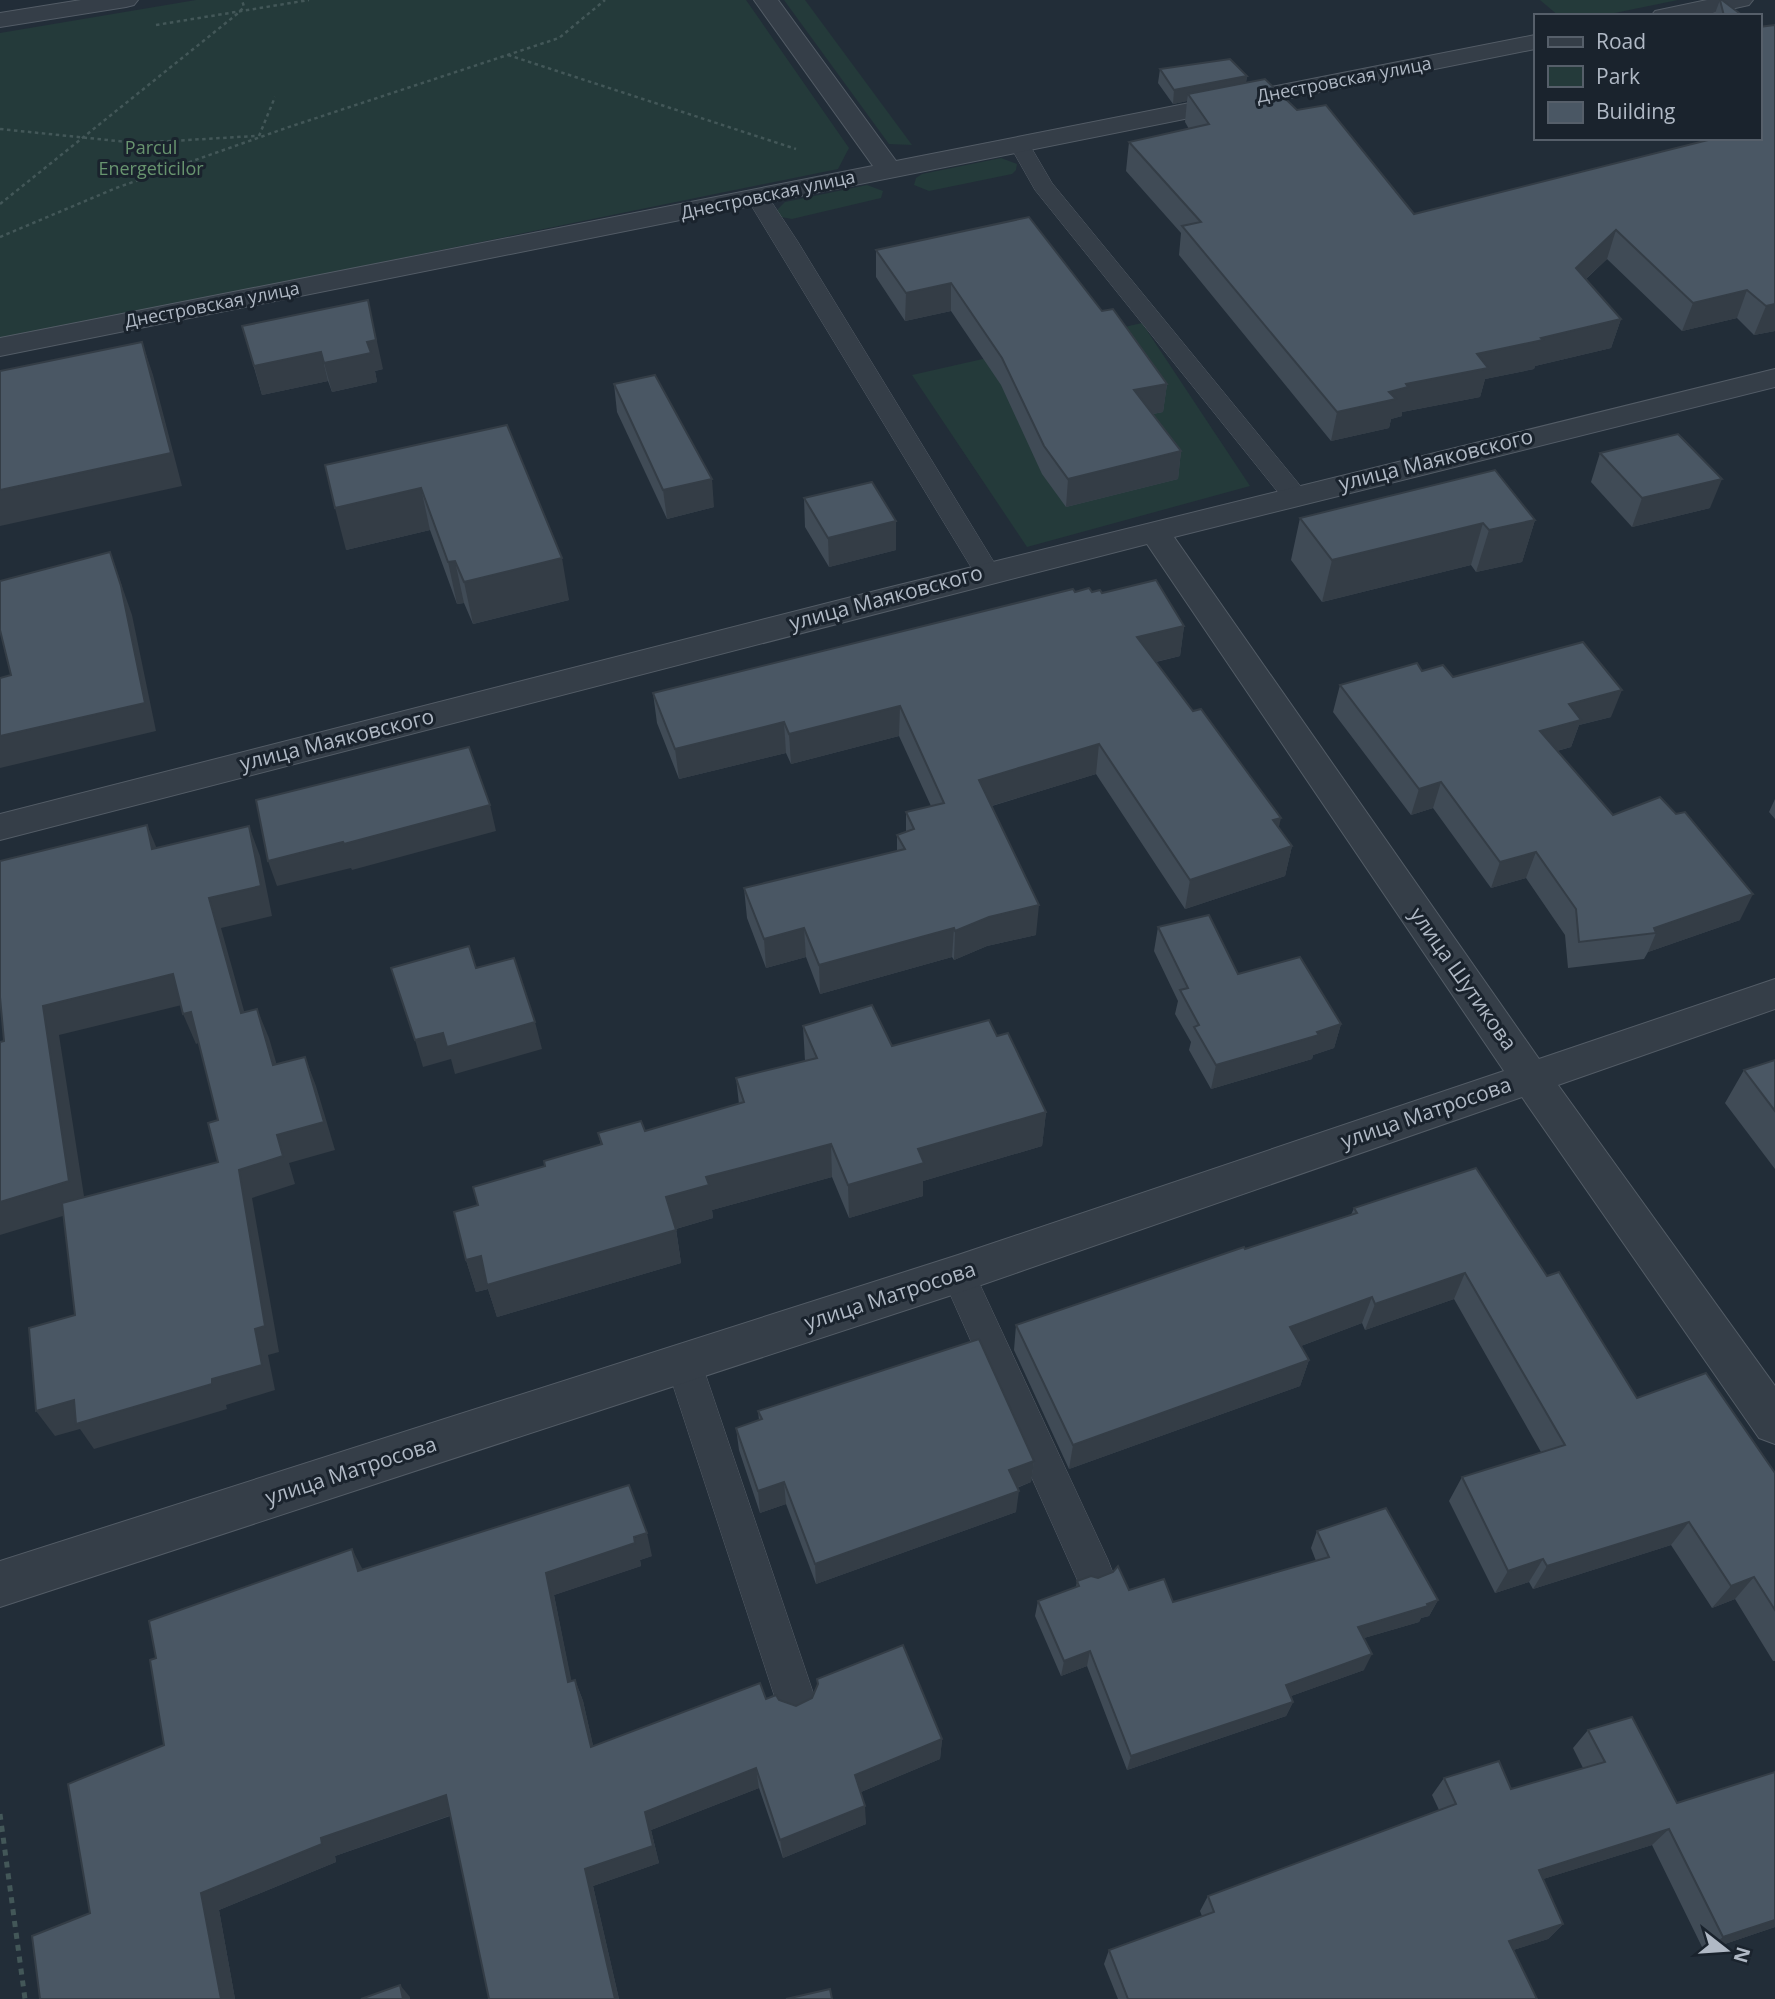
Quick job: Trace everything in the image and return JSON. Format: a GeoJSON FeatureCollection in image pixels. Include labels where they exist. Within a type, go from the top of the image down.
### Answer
{"type":"FeatureCollection","features":[{"type":"Feature","properties":{"kind":"street"},"geometry":{"type":"LineString","coordinates":[[0,19],[125,0]]}},
{"type":"Feature","properties":{"kind":"street"},"geometry":{"type":"LineString","coordinates":[[766,0],[889,170]]}},
{"type":"Feature","properties":{"kind":"street"},"geometry":{"type":"LineString","coordinates":[[1673,14],[1741,0]]}},
{"type":"Feature","properties":{"kind":"street","name":"Днестровская улица"},"geometry":{"type":"LineString","coordinates":[[0,346],[1021,146],[1534,42]]}},
{"type":"Feature","properties":{"kind":"street","name":"улица Маяковского"},"geometry":{"type":"LineString","coordinates":[[0,827],[986,572],[1155,533],[1294,495],[1775,377]]}},
{"type":"Feature","properties":{"kind":"street","name":"улица Шутикова"},"geometry":{"type":"LineString","coordinates":[[1155,533],[1530,1077],[1775,1423]]}},
{"type":"Feature","properties":{"kind":"street","name":"улица Матросова"},"geometry":{"type":"LineString","coordinates":[[0,1584],[958,1273],[1775,994]]}},
{"type":"Feature","properties":{"kind":"lane"},"geometry":{"type":"LineString","coordinates":[[1021,146],[1043,185],[1294,495]]}},
{"type":"Feature","properties":{"kind":"lane"},"geometry":{"type":"LineString","coordinates":[[757,197],[787,242],[986,572]]}},
{"type":"Feature","properties":{"kind":"lane"},"geometry":{"type":"LineString","coordinates":[[958,1273],[1094,1573]]}},
{"type":"Feature","properties":{"kind":"lane"},"geometry":{"type":"LineString","coordinates":[[684,1364],[797,1704]]}},
{"type":"Feature","properties":{"kind":"path"},"geometry":{"type":"LineString","coordinates":[[0,204],[237,14],[244,7],[242,0]]}},
{"type":"Feature","properties":{"kind":"path"},"geometry":{"type":"LineString","coordinates":[[0,237],[116,188],[261,136],[559,38],[605,0]]}},
{"type":"Feature","properties":{"kind":"path"},"geometry":{"type":"LineString","coordinates":[[508,55],[796,149]]}},
{"type":"Feature","properties":{"kind":"path"},"geometry":{"type":"LineString","coordinates":[[261,136],[275,97]]}},
{"type":"Feature","properties":{"kind":"path"},"geometry":{"type":"LineString","coordinates":[[0,129],[137,143],[177,143],[261,136]]}},
{"type":"Feature","properties":{"kind":"path"},"geometry":{"type":"LineString","coordinates":[[0,1814],[25,1999]]}},
{"type":"Feature","properties":{"kind":"green space","name":"Parcul Energeticilor"},"geometry":{"type":"Polygon","coordinates":[[[196,0],[746,0],[849,148],[838,169],[0,340],[0,33],[196,0]]]}},
{"type":"Feature","properties":{"kind":"green space"},"geometry":{"type":"Polygon","coordinates":[[[784,0],[805,0],[912,145],[889,144],[784,0]]]}},
{"type":"Feature","properties":{"kind":"green space"},"geometry":{"type":"Polygon","coordinates":[[[1540,0],[1678,0],[1610,14],[1557,14],[1540,0]]]}},
{"type":"Feature","properties":{"kind":"green space"},"geometry":{"type":"Polygon","coordinates":[[[1001,158],[1017,164],[1012,174],[929,191],[914,185],[916,178],[922,174],[1001,158]]]}},
{"type":"Feature","properties":{"kind":"green space"},"geometry":{"type":"Polygon","coordinates":[[[867,185],[883,191],[881,198],[792,219],[781,217],[776,211],[785,202],[867,185]]]}},
{"type":"Feature","properties":{"kind":"green space"},"geometry":{"type":"Polygon","coordinates":[[[1142,323],[1250,486],[1027,547],[912,375],[1142,323]]]}},
{"type":"Feature","properties":{"kind":"building"},"geometry":{"type":"Polygon","coordinates":[[[1720,0],[1740,14],[1724,14],[1720,0]]]}},
{"type":"Feature","properties":{"kind":"building"},"geometry":{"type":"Polygon","coordinates":[[[1775,25],[1775,304],[1766,306],[1747,290],[1693,303],[1616,230],[1576,268],[1621,319],[1477,354],[1488,368],[1406,384],[1408,387],[1389,392],[1396,399],[1337,412],[1182,226],[1201,222],[1129,142],[1209,124],[1188,94],[1265,79],[1297,110],[1326,105],[1414,214],[1708,140],[1761,140],[1761,27],[1775,25]]]}},
{"type":"Feature","properties":{"kind":"building"},"geometry":{"type":"Polygon","coordinates":[[[1230,59],[1247,76],[1174,90],[1160,69],[1230,59]]]}},
{"type":"Feature","properties":{"kind":"building"},"geometry":{"type":"Polygon","coordinates":[[[1029,217],[1102,311],[1113,309],[1167,384],[1134,390],[1181,451],[1068,479],[1044,446],[1002,358],[951,283],[906,293],[876,250],[1029,217]]]}},
{"type":"Feature","properties":{"kind":"building"},"geometry":{"type":"Polygon","coordinates":[[[368,300],[376,340],[367,342],[371,353],[324,363],[321,352],[254,366],[242,326],[368,300]]]}},
{"type":"Feature","properties":{"kind":"building"},"geometry":{"type":"Polygon","coordinates":[[[142,342],[171,453],[0,490],[0,371],[142,342]]]}},
{"type":"Feature","properties":{"kind":"building"},"geometry":{"type":"Polygon","coordinates":[[[655,375],[712,479],[663,490],[614,384],[655,375]]]}},
{"type":"Feature","properties":{"kind":"building"},"geometry":{"type":"Polygon","coordinates":[[[507,425],[562,558],[464,582],[455,561],[448,562],[421,488],[335,508],[325,465],[507,425]]]}},
{"type":"Feature","properties":{"kind":"building"},"geometry":{"type":"Polygon","coordinates":[[[1678,434],[1722,479],[1642,498],[1600,453],[1678,434]]]}},
{"type":"Feature","properties":{"kind":"building"},"geometry":{"type":"Polygon","coordinates":[[[1495,470],[1535,520],[1489,530],[1483,523],[1332,560],[1300,518],[1495,470]]]}},
{"type":"Feature","properties":{"kind":"building"},"geometry":{"type":"Polygon","coordinates":[[[872,482],[896,521],[828,538],[804,498],[872,482]]]}},
{"type":"Feature","properties":{"kind":"building"},"geometry":{"type":"Polygon","coordinates":[[[110,552],[121,586],[145,703],[0,736],[0,678],[11,675],[0,630],[0,581],[110,552]]]}},
{"type":"Feature","properties":{"kind":"building"},"geometry":{"type":"Polygon","coordinates":[[[1156,580],[1184,626],[1137,637],[1193,711],[1201,709],[1281,818],[1273,820],[1292,846],[1190,880],[1099,744],[979,780],[1039,905],[989,917],[955,931],[954,928],[819,965],[804,928],[764,939],[744,888],[905,849],[897,835],[914,829],[906,812],[944,803],[900,706],[789,734],[784,722],[675,749],[653,693],[1073,589],[1075,592],[1089,588],[1092,592],[1100,590],[1102,593],[1156,580]]]}},
{"type":"Feature","properties":{"kind":"building"},"geometry":{"type":"Polygon","coordinates":[[[1583,642],[1622,690],[1569,704],[1581,720],[1540,731],[1613,815],[1660,797],[1676,814],[1685,812],[1753,894],[1654,928],[1656,933],[1579,942],[1576,909],[1536,852],[1500,862],[1441,782],[1419,789],[1340,685],[1417,663],[1422,671],[1443,665],[1453,677],[1583,642]]]}},
{"type":"Feature","properties":{"kind":"building"},"geometry":{"type":"Polygon","coordinates":[[[469,747],[490,805],[344,844],[343,842],[268,861],[256,800],[469,747]]]}},
{"type":"Feature","properties":{"kind":"building"},"geometry":{"type":"Polygon","coordinates":[[[147,825],[152,849],[249,826],[261,886],[209,898],[241,1013],[257,1009],[273,1065],[305,1057],[324,1122],[277,1135],[283,1156],[239,1170],[265,1326],[255,1329],[262,1365],[212,1379],[212,1384],[76,1424],[74,1400],[36,1411],[29,1328],[75,1315],[62,1203],[218,1162],[208,1123],[218,1120],[191,1012],[183,1014],[173,974],[43,1006],[69,1181],[0,1202],[0,1042],[4,1041],[0,997],[0,861],[147,825]]]}},
{"type":"Feature","properties":{"kind":"building"},"geometry":{"type":"Polygon","coordinates":[[[1209,915],[1238,974],[1300,957],[1341,1024],[1317,1032],[1319,1035],[1216,1065],[1194,1027],[1199,1025],[1180,990],[1188,988],[1158,927],[1209,915]]]}},
{"type":"Feature","properties":{"kind":"building"},"geometry":{"type":"Polygon","coordinates":[[[469,946],[476,968],[514,958],[535,1022],[447,1047],[443,1033],[415,1040],[391,968],[469,946]]]}},
{"type":"Feature","properties":{"kind":"building"},"geometry":{"type":"Polygon","coordinates":[[[872,1005],[892,1046],[989,1020],[997,1036],[1008,1033],[1046,1112],[918,1149],[924,1163],[848,1185],[831,1144],[706,1177],[709,1185],[666,1197],[676,1230],[487,1285],[481,1256],[466,1260],[454,1212],[478,1205],[473,1187],[545,1166],[544,1161],[602,1144],[598,1133],[641,1121],[645,1131],[744,1102],[736,1078],[817,1058],[803,1026],[872,1005]]]}},
{"type":"Feature","properties":{"kind":"building"},"geometry":{"type":"Polygon","coordinates":[[[1775,1060],[1775,1111],[1744,1070],[1775,1060]]]}},
{"type":"Feature","properties":{"kind":"building"},"geometry":{"type":"Polygon","coordinates":[[[1476,1168],[1547,1276],[1559,1272],[1637,1398],[1706,1373],[1775,1473],[1775,1610],[1754,1577],[1731,1586],[1689,1522],[1547,1566],[1543,1559],[1508,1571],[1462,1477],[1565,1445],[1465,1273],[1375,1304],[1372,1297],[1290,1327],[1309,1360],[1073,1445],[1016,1325],[1244,1247],[1245,1249],[1357,1213],[1354,1208],[1476,1168]]]}},
{"type":"Feature","properties":{"kind":"building"},"geometry":{"type":"Polygon","coordinates":[[[979,1339],[1034,1461],[1009,1470],[1019,1491],[815,1564],[784,1482],[758,1491],[736,1428],[762,1419],[758,1411],[979,1339]]]}},
{"type":"Feature","properties":{"kind":"building"},"geometry":{"type":"Polygon","coordinates":[[[629,1485],[647,1533],[634,1537],[635,1543],[546,1573],[568,1682],[575,1680],[591,1747],[760,1683],[766,1699],[776,1695],[779,1700],[796,1706],[812,1698],[818,1684],[817,1679],[903,1645],[942,1739],[855,1775],[865,1806],[780,1840],[756,1768],[645,1812],[653,1846],[585,1869],[615,1999],[489,1999],[446,1795],[321,1838],[322,1844],[201,1893],[221,1999],[40,1999],[32,1936],[90,1913],[68,1784],[164,1745],[150,1660],[156,1658],[149,1621],[352,1549],[358,1571],[629,1485]]]}},
{"type":"Feature","properties":{"kind":"building"},"geometry":{"type":"Polygon","coordinates":[[[1386,1508],[1438,1600],[1427,1604],[1428,1606],[1358,1627],[1372,1654],[1286,1685],[1293,1702],[1131,1756],[1090,1651],[1064,1661],[1038,1601],[1079,1586],[1077,1581],[1091,1576],[1098,1578],[1113,1572],[1118,1566],[1129,1590],[1164,1579],[1173,1602],[1329,1557],[1317,1531],[1386,1508]]]}},
{"type":"Feature","properties":{"kind":"building"},"geometry":{"type":"Polygon","coordinates":[[[1632,1717],[1677,1803],[1775,1772],[1775,1920],[1723,1937],[1669,1829],[1539,1870],[1563,1924],[1509,1941],[1537,1999],[1128,1999],[1109,1950],[1214,1912],[1208,1896],[1456,1804],[1444,1778],[1499,1761],[1511,1789],[1605,1762],[1588,1730],[1632,1717]]]}},
{"type":"Feature","properties":{"kind":"building"},"geometry":{"type":"Polygon","coordinates":[[[400,1985],[403,1999],[361,1999],[400,1985]]]}},
{"type":"Feature","properties":{"kind":"building"},"geometry":{"type":"Polygon","coordinates":[[[830,1989],[832,1999],[786,1999],[830,1989]]]}}]}
